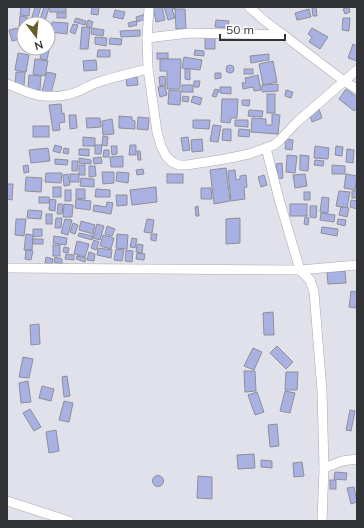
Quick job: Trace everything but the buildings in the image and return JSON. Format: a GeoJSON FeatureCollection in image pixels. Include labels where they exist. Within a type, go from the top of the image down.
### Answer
{"type":"FeatureCollection","features":[{"type":"Feature","properties":{"kind":"street"},"geometry":{"type":"LineString","coordinates":[[149,7],[147,38],[148,69],[157,132],[166,156],[172,162],[179,165],[187,165],[249,154],[274,145],[297,122],[357,70]]}},
{"type":"Feature","properties":{"kind":"street"},"geometry":{"type":"LineString","coordinates":[[249,7],[265,21],[344,81],[357,89]]}},
{"type":"Feature","properties":{"kind":"street"},"geometry":{"type":"LineString","coordinates":[[147,38],[190,34],[284,35]]}},
{"type":"Feature","properties":{"kind":"street"},"geometry":{"type":"LineString","coordinates":[[7,84],[41,96],[66,95],[78,92],[106,80],[148,69]]}},
{"type":"Feature","properties":{"kind":"street"},"geometry":{"type":"LineString","coordinates":[[266,148],[300,270],[310,280],[314,292],[322,391],[324,468],[322,521]]}},
{"type":"Feature","properties":{"kind":"street"},"geometry":{"type":"LineString","coordinates":[[7,268],[300,270],[357,265]]}},
{"type":"Feature","properties":{"kind":"street"},"geometry":{"type":"LineString","coordinates":[[324,468],[342,461],[357,459]]}},
{"type":"Feature","properties":{"kind":"street"},"geometry":{"type":"LineString","coordinates":[[7,502],[70,521]]}}]}
